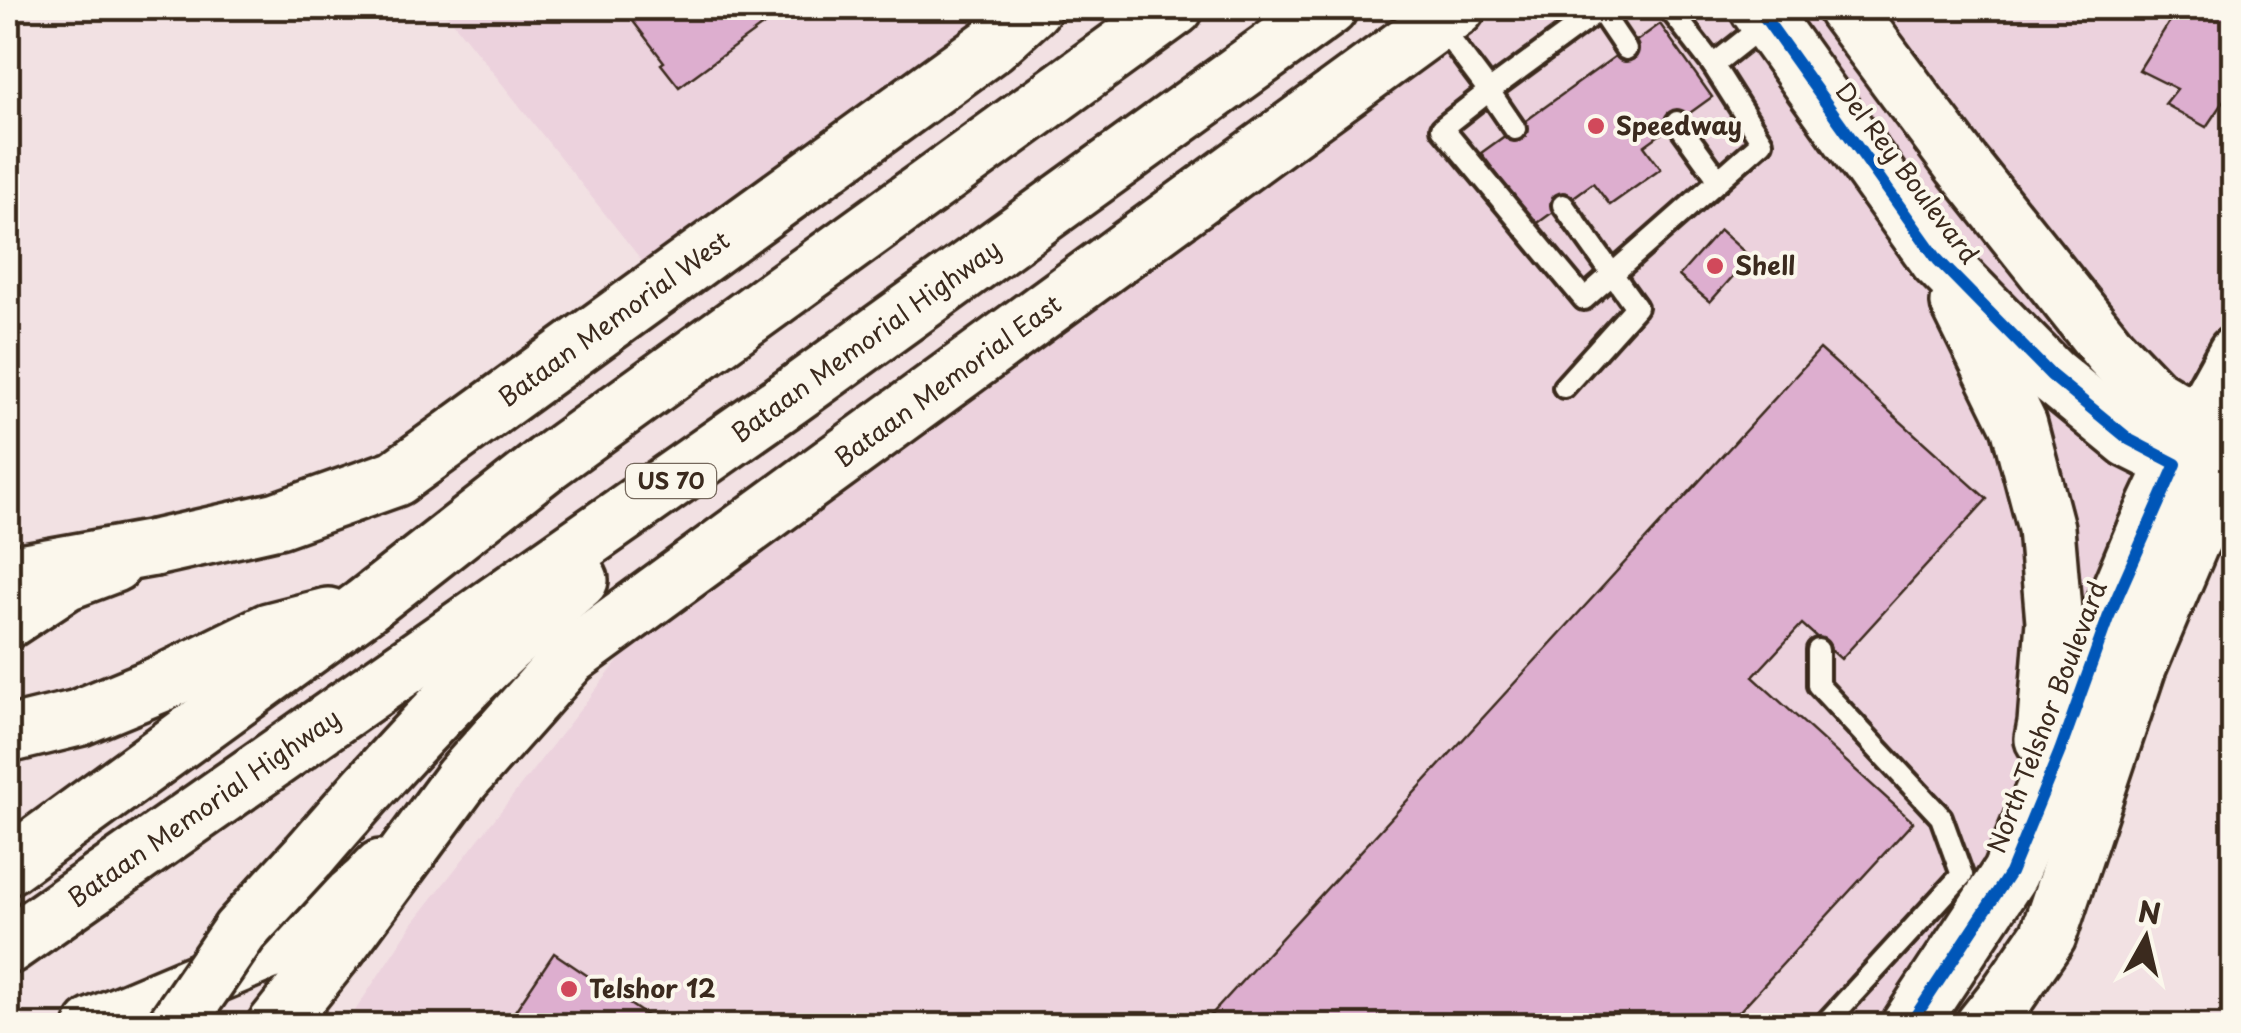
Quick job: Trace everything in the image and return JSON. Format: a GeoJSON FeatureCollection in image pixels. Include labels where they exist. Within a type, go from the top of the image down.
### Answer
{"type":"FeatureCollection","features":[{"type":"Feature","properties":{"kind":"main road","name":"Bataan Memorial West"},"geometry":{"type":"LineString","coordinates":[[154,548],[278,520],[396,478],[992,45],[1034,8]]}},
{"type":"Feature","properties":{"kind":"main road"},"geometry":{"type":"LineString","coordinates":[[8,866],[365,606],[546,464],[1175,8]]}},
{"type":"Feature","properties":{"kind":"main road","name":"Bataan Memorial Highway"},"geometry":{"type":"LineString","coordinates":[[8,946],[792,396],[1329,8]]}},
{"type":"Feature","properties":{"kind":"main road","name":"Del Rey Boulevard"},"geometry":{"type":"LineString","coordinates":[[1845,8],[1962,165],[2110,351],[2212,455]]}},
{"type":"Feature","properties":{"kind":"main road","name":"Bataan Memorial East"},"geometry":{"type":"LineString","coordinates":[[461,780],[570,657],[1447,15]]}},
{"type":"Feature","properties":{"kind":"main road","name":"Del Rey Boulevard"},"geometry":{"type":"LineString","coordinates":[[1763,15],[1938,260],[2050,375],[2130,440],[2212,455]]}},
{"type":"Feature","properties":{"kind":"main road"},"geometry":{"type":"LineString","coordinates":[[1897,202],[1962,165]]}},
{"type":"Feature","properties":{"kind":"main road"},"geometry":{"type":"LineString","coordinates":[[1938,260],[2019,425],[2046,528],[2054,622],[2046,724],[2010,873]]}},
{"type":"Feature","properties":{"kind":"main road"},"geometry":{"type":"LineString","coordinates":[[175,1026],[240,931],[394,760],[572,588],[626,542],[767,438],[778,426],[792,396]]}},
{"type":"Feature","properties":{"kind":"main road"},"geometry":{"type":"LineString","coordinates":[[1983,1026],[2048,936],[2138,667],[2191,542],[2212,455]]}},
{"type":"Feature","properties":{"kind":"main road","name":"North Telshor Boulevard"},"geometry":{"type":"LineString","coordinates":[[1910,1026],[2010,873],[2108,618],[2212,455]]}},
{"type":"Feature","properties":{"kind":"main road"},"geometry":{"type":"LineString","coordinates":[[8,574],[154,548]]}},
{"type":"Feature","properties":{"kind":"main road"},"geometry":{"type":"LineString","coordinates":[[8,620],[66,582],[154,548]]}},
{"type":"Feature","properties":{"kind":"main road"},"geometry":{"type":"LineString","coordinates":[[8,735],[78,718],[163,683],[268,631],[365,606]]}},
{"type":"Feature","properties":{"kind":"main road"},"geometry":{"type":"LineString","coordinates":[[93,1026],[304,937],[368,882],[461,780]]}},
{"type":"Feature","properties":{"kind":"main road"},"geometry":{"type":"LineString","coordinates":[[275,1026],[461,780]]}},
{"type":"Feature","properties":{"kind":"street"},"geometry":{"type":"LineString","coordinates":[[2212,455],[2234,352]]}},
{"type":"Feature","properties":{"kind":"lane"},"geometry":{"type":"LineString","coordinates":[[1626,49],[1600,8],[1442,128],[1584,299],[1762,142],[1713,65],[1669,8]]}},
{"type":"Feature","properties":{"kind":"lane"},"geometry":{"type":"LineString","coordinates":[[1447,15],[1515,129]]}},
{"type":"Feature","properties":{"kind":"lane"},"geometry":{"type":"LineString","coordinates":[[1713,65],[1763,15]]}},
{"type":"Feature","properties":{"kind":"lane"},"geometry":{"type":"LineString","coordinates":[[1677,122],[1718,180]]}},
{"type":"Feature","properties":{"kind":"lane"},"geometry":{"type":"LineString","coordinates":[[1563,205],[1636,307],[1564,386]]}},
{"type":"Feature","properties":{"kind":"lane"},"geometry":{"type":"LineString","coordinates":[[1818,650],[1818,685],[1941,817],[1962,874],[1823,1026]]}},
{"type":"Feature","properties":{"kind":"shaded area"},"geometry":{"type":"Polygon","coordinates":[[[442,8],[1007,8],[651,272],[442,8]]]}},
{"type":"Feature","properties":{"kind":"shaded area"},"geometry":{"type":"Polygon","coordinates":[[[1506,8],[2233,8],[2233,299],[1996,869],[1873,1025],[345,1026],[413,923],[630,646],[1506,8]]]}},
{"type":"Feature","properties":{"kind":"building"},"geometry":{"type":"Polygon","coordinates":[[[623,8],[787,8],[679,87],[623,8]]]}},
{"type":"Feature","properties":{"kind":"building"},"geometry":{"type":"Polygon","coordinates":[[[2178,8],[2234,8],[2234,85],[2206,127],[2165,104],[2177,89],[2139,70],[2178,8]]]}},
{"type":"Feature","properties":{"kind":"building","name":"Speedway"},"geometry":{"type":"Polygon","coordinates":[[[1660,24],[1712,97],[1644,146],[1661,169],[1610,205],[1593,183],[1535,225],[1481,153],[1660,24]]]}},
{"type":"Feature","properties":{"kind":"building","name":"Shell"},"geometry":{"type":"Polygon","coordinates":[[[1720,230],[1750,257],[1710,302],[1679,276],[1720,230]]]}},
{"type":"Feature","properties":{"kind":"building"},"geometry":{"type":"Polygon","coordinates":[[[1820,349],[1987,499],[1841,659],[1802,624],[1753,677],[1913,822],[1726,1026],[1201,1026],[1820,349]]]}},
{"type":"Feature","properties":{"kind":"building","name":"Telshor 12"},"geometry":{"type":"Polygon","coordinates":[[[554,953],[662,1026],[505,1026],[554,953]]]}},
{"type":"Feature","properties":{"kind":"cycle path"},"geometry":{"type":"LineString","coordinates":[[1758,8],[1938,260],[2051,375],[2130,440],[2176,464],[2108,618],[2010,873],[1909,1026]]}},
{"type":"Feature","properties":{"kind":"place","name":"Speedway"},"geometry":{"type":"Point","coordinates":[1596,126]}},
{"type":"Feature","properties":{"kind":"place","name":"Shell"},"geometry":{"type":"Point","coordinates":[1715,266]}},
{"type":"Feature","properties":{"kind":"place","name":"Telshor 12"},"geometry":{"type":"Point","coordinates":[569,989]}}]}
